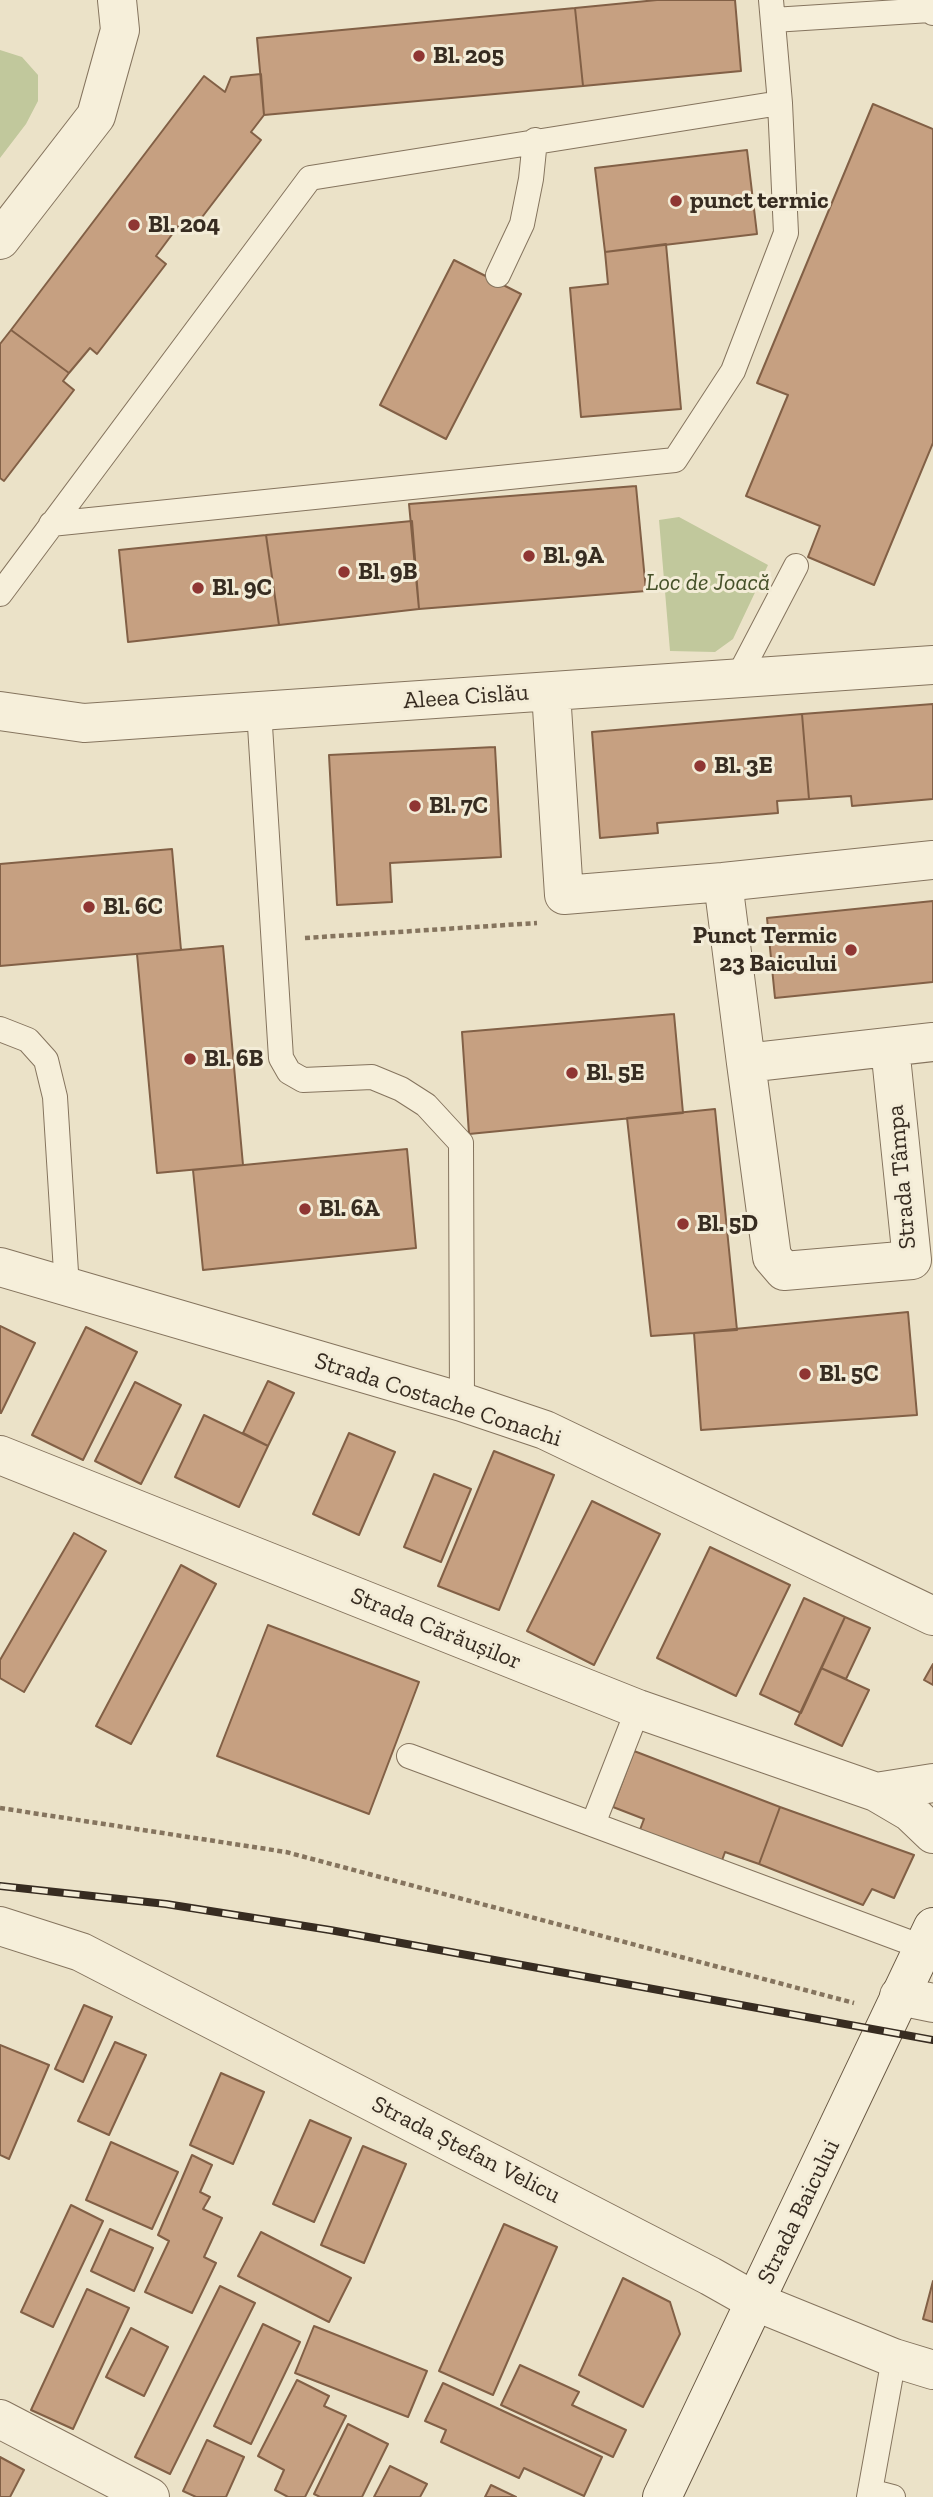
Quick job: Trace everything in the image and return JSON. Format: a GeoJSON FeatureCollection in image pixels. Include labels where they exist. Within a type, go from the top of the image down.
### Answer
{"type":"FeatureCollection","features":[{"type":"Feature","properties":{"kind":"street"},"geometry":{"type":"LineString","coordinates":[[0,240],[96,116],[120,30],[117,0]]}},
{"type":"Feature","properties":{"kind":"street","name":"Aleea Cislău"},"geometry":{"type":"LineString","coordinates":[[0,711],[84,723],[933,665]]}},
{"type":"Feature","properties":{"kind":"street"},"geometry":{"type":"LineString","coordinates":[[551,692],[564,894],[723,882],[933,860]]}},
{"type":"Feature","properties":{"kind":"street","name":"Strada Tâmpa"},"geometry":{"type":"LineString","coordinates":[[723,882],[772,1257],[776,1265],[787,1271],[912,1260],[890,1047]]}},
{"type":"Feature","properties":{"kind":"street"},"geometry":{"type":"LineString","coordinates":[[746,1063],[933,1042]]}},
{"type":"Feature","properties":{"kind":"street","name":"Strada Costache Conachi"},"geometry":{"type":"LineString","coordinates":[[0,1267],[462,1402],[545,1430],[933,1616]]}},
{"type":"Feature","properties":{"kind":"street","name":"Strada Cărăușilor"},"geometry":{"type":"LineString","coordinates":[[0,1455],[638,1709],[876,1792],[911,1812],[933,1833]]}},
{"type":"Feature","properties":{"kind":"street","name":"Strada Cărăușilor"},"geometry":{"type":"LineString","coordinates":[[876,1792],[933,1783]]}},
{"type":"Feature","properties":{"kind":"street","name":"Strada Ștefan Velicu"},"geometry":{"type":"LineString","coordinates":[[0,1926],[81,1952],[710,2276],[755,2302],[894,2358],[933,2370]]}},
{"type":"Feature","properties":{"kind":"street","name":"Strada Baicului"},"geometry":{"type":"LineString","coordinates":[[662,2497],[755,2302],[908,2004],[928,1937]]}},
{"type":"Feature","properties":{"kind":"street"},"geometry":{"type":"LineString","coordinates":[[0,2419],[150,2497]]}},
{"type":"Feature","properties":{"kind":"lane"},"geometry":{"type":"LineString","coordinates":[[51,524],[674,460],[733,371],[786,233],[780,103],[772,10],[930,10],[933,13]]}},
{"type":"Feature","properties":{"kind":"lane"},"geometry":{"type":"LineString","coordinates":[[0,594],[310,178],[780,103]]}},
{"type":"Feature","properties":{"kind":"lane"},"geometry":{"type":"LineString","coordinates":[[498,275],[522,224],[535,140]]}},
{"type":"Feature","properties":{"kind":"lane"},"geometry":{"type":"LineString","coordinates":[[737,679],[796,566]]}},
{"type":"Feature","properties":{"kind":"lane"},"geometry":{"type":"LineString","coordinates":[[259,710],[281,1058],[286,1069],[303,1080],[372,1077],[401,1088],[426,1105],[461,1143],[462,1402]]}},
{"type":"Feature","properties":{"kind":"lane"},"geometry":{"type":"LineString","coordinates":[[0,1030],[28,1040],[46,1060],[52,1085],[67,1288]]}},
{"type":"Feature","properties":{"kind":"lane"},"geometry":{"type":"LineString","coordinates":[[593,1824],[638,1709]]}},
{"type":"Feature","properties":{"kind":"lane"},"geometry":{"type":"LineString","coordinates":[[409,1756],[593,1824],[928,1937]]}},
{"type":"Feature","properties":{"kind":"lane"},"geometry":{"type":"LineString","coordinates":[[877,2495],[894,2358]]}},
{"type":"Feature","properties":{"kind":"path"},"geometry":{"type":"LineString","coordinates":[[272,941],[567,921],[564,894]]}},
{"type":"Feature","properties":{"kind":"path"},"geometry":{"type":"LineString","coordinates":[[0,1808],[286,1852],[908,2004]]}},
{"type":"Feature","properties":{"kind":"green space"},"geometry":{"type":"Polygon","coordinates":[[[0,50],[22,57],[38,75],[38,101],[26,124],[0,158],[0,50]]]}},
{"type":"Feature","properties":{"kind":"green space","name":"Loc de Joacă"},"geometry":{"type":"Polygon","coordinates":[[[679,517],[768,565],[733,639],[715,652],[670,651],[659,520],[679,517]]]}},
{"type":"Feature","properties":{"kind":"building"},"geometry":{"type":"Polygon","coordinates":[[[657,0],[735,0],[741,71],[583,86],[575,8],[657,0]]]}},
{"type":"Feature","properties":{"kind":"building","name":"Bl. 205"},"geometry":{"type":"Polygon","coordinates":[[[575,8],[583,86],[264,115],[257,38],[575,8]]]}},
{"type":"Feature","properties":{"kind":"building","name":"Bl. 204"},"geometry":{"type":"Polygon","coordinates":[[[261,74],[264,115],[251,132],[261,140],[193,229],[182,221],[156,256],[166,264],[97,354],[90,348],[69,373],[11,330],[204,76],[225,92],[231,77],[261,74]]]}},
{"type":"Feature","properties":{"kind":"building"},"geometry":{"type":"Polygon","coordinates":[[[873,104],[933,129],[933,443],[874,585],[808,557],[820,526],[746,496],[788,395],[757,383],[873,104]]]}},
{"type":"Feature","properties":{"kind":"building","name":"punct termic"},"geometry":{"type":"Polygon","coordinates":[[[747,150],[757,234],[605,252],[595,168],[747,150]]]}},
{"type":"Feature","properties":{"kind":"building"},"geometry":{"type":"Polygon","coordinates":[[[666,244],[681,409],[581,417],[570,288],[608,284],[605,252],[666,244]]]}},
{"type":"Feature","properties":{"kind":"building"},"geometry":{"type":"Polygon","coordinates":[[[454,260],[521,294],[446,439],[380,405],[454,260]]]}},
{"type":"Feature","properties":{"kind":"building"},"geometry":{"type":"Polygon","coordinates":[[[11,330],[69,373],[63,381],[74,390],[4,481],[0,478],[0,344],[11,330]]]}},
{"type":"Feature","properties":{"kind":"building","name":"Bl. 9A"},"geometry":{"type":"Polygon","coordinates":[[[636,486],[646,591],[419,609],[409,504],[636,486]]]}},
{"type":"Feature","properties":{"kind":"building","name":"Bl. 9B"},"geometry":{"type":"Polygon","coordinates":[[[412,521],[419,609],[279,625],[266,535],[412,521]]]}},
{"type":"Feature","properties":{"kind":"building","name":"Bl. 9C"},"geometry":{"type":"Polygon","coordinates":[[[266,535],[279,625],[128,642],[119,550],[266,535]]]}},
{"type":"Feature","properties":{"kind":"building"},"geometry":{"type":"Polygon","coordinates":[[[933,704],[933,799],[852,806],[851,796],[809,799],[802,714],[933,704]]]}},
{"type":"Feature","properties":{"kind":"building","name":"Bl. 3E"},"geometry":{"type":"Polygon","coordinates":[[[802,714],[809,799],[777,801],[778,813],[657,823],[658,833],[600,838],[592,732],[802,714]]]}},
{"type":"Feature","properties":{"kind":"building","name":"Bl. 7C"},"geometry":{"type":"Polygon","coordinates":[[[495,747],[501,857],[390,863],[392,902],[337,905],[329,755],[495,747]]]}},
{"type":"Feature","properties":{"kind":"building","name":"Bl. 6C"},"geometry":{"type":"Polygon","coordinates":[[[172,849],[181,950],[0,966],[0,864],[172,849]]]}},
{"type":"Feature","properties":{"kind":"building","name":"Punct Termic 23 Baicului"},"geometry":{"type":"Polygon","coordinates":[[[933,901],[933,982],[775,998],[767,918],[933,901]]]}},
{"type":"Feature","properties":{"kind":"building","name":"Bl. 6B"},"geometry":{"type":"Polygon","coordinates":[[[223,946],[243,1165],[157,1173],[137,954],[223,946]]]}},
{"type":"Feature","properties":{"kind":"building","name":"Bl. 5E"},"geometry":{"type":"Polygon","coordinates":[[[674,1014],[683,1113],[469,1134],[462,1032],[674,1014]]]}},
{"type":"Feature","properties":{"kind":"building","name":"Bl. 5D"},"geometry":{"type":"Polygon","coordinates":[[[715,1109],[737,1330],[651,1336],[627,1118],[715,1109]]]}},
{"type":"Feature","properties":{"kind":"building","name":"Bl. 6A"},"geometry":{"type":"Polygon","coordinates":[[[407,1149],[416,1248],[203,1270],[193,1170],[407,1149]]]}},
{"type":"Feature","properties":{"kind":"building","name":"Bl. 5C"},"geometry":{"type":"Polygon","coordinates":[[[908,1312],[917,1415],[701,1430],[694,1333],[908,1312]]]}},
{"type":"Feature","properties":{"kind":"building"},"geometry":{"type":"Polygon","coordinates":[[[0,1326],[35,1343],[1,1413],[0,1413],[0,1326]]]}},
{"type":"Feature","properties":{"kind":"building"},"geometry":{"type":"Polygon","coordinates":[[[86,1327],[137,1352],[83,1460],[32,1435],[86,1327]]]}},
{"type":"Feature","properties":{"kind":"building"},"geometry":{"type":"Polygon","coordinates":[[[268,1381],[294,1393],[268,1446],[243,1433],[268,1381]]]}},
{"type":"Feature","properties":{"kind":"building"},"geometry":{"type":"Polygon","coordinates":[[[135,1382],[181,1405],[141,1484],[95,1461],[135,1382]]]}},
{"type":"Feature","properties":{"kind":"building"},"geometry":{"type":"Polygon","coordinates":[[[204,1415],[268,1446],[239,1507],[175,1477],[204,1415]]]}},
{"type":"Feature","properties":{"kind":"building"},"geometry":{"type":"Polygon","coordinates":[[[349,1433],[395,1452],[359,1535],[313,1514],[349,1433]]]}},
{"type":"Feature","properties":{"kind":"building"},"geometry":{"type":"Polygon","coordinates":[[[494,1451],[554,1475],[499,1610],[438,1586],[494,1451]]]}},
{"type":"Feature","properties":{"kind":"building"},"geometry":{"type":"Polygon","coordinates":[[[434,1474],[471,1489],[441,1562],[404,1547],[434,1474]]]}},
{"type":"Feature","properties":{"kind":"building"},"geometry":{"type":"Polygon","coordinates":[[[592,1501],[660,1534],[594,1665],[527,1631],[592,1501]]]}},
{"type":"Feature","properties":{"kind":"building"},"geometry":{"type":"Polygon","coordinates":[[[74,1533],[106,1551],[24,1692],[0,1678],[0,1660],[74,1533]]]}},
{"type":"Feature","properties":{"kind":"building"},"geometry":{"type":"Polygon","coordinates":[[[710,1547],[790,1585],[736,1696],[657,1658],[710,1547]]]}},
{"type":"Feature","properties":{"kind":"building"},"geometry":{"type":"Polygon","coordinates":[[[181,1565],[216,1584],[131,1744],[96,1726],[181,1565]]]}},
{"type":"Feature","properties":{"kind":"building"},"geometry":{"type":"Polygon","coordinates":[[[804,1598],[845,1617],[801,1713],[760,1694],[804,1598]]]}},
{"type":"Feature","properties":{"kind":"building"},"geometry":{"type":"Polygon","coordinates":[[[845,1617],[870,1628],[846,1679],[821,1668],[845,1617]]]}},
{"type":"Feature","properties":{"kind":"building"},"geometry":{"type":"Polygon","coordinates":[[[268,1625],[419,1682],[369,1814],[217,1756],[268,1625]]]}},
{"type":"Feature","properties":{"kind":"building"},"geometry":{"type":"Polygon","coordinates":[[[933,1664],[933,1685],[924,1680],[933,1664]]]}},
{"type":"Feature","properties":{"kind":"building"},"geometry":{"type":"Polygon","coordinates":[[[821,1668],[869,1690],[842,1746],[795,1724],[821,1668]]]}},
{"type":"Feature","properties":{"kind":"building"},"geometry":{"type":"Polygon","coordinates":[[[634,1751],[780,1807],[759,1864],[725,1852],[720,1866],[638,1835],[644,1819],[613,1807],[634,1751]]]}},
{"type":"Feature","properties":{"kind":"building"},"geometry":{"type":"Polygon","coordinates":[[[780,1807],[914,1855],[894,1898],[872,1889],[863,1905],[759,1864],[780,1807]]]}},
{"type":"Feature","properties":{"kind":"building"},"geometry":{"type":"Polygon","coordinates":[[[84,2005],[112,2017],[83,2082],[55,2069],[84,2005]]]}},
{"type":"Feature","properties":{"kind":"building"},"geometry":{"type":"Polygon","coordinates":[[[115,2042],[146,2055],[109,2135],[78,2121],[115,2042]]]}},
{"type":"Feature","properties":{"kind":"building"},"geometry":{"type":"Polygon","coordinates":[[[0,2045],[49,2065],[9,2159],[0,2155],[0,2045]]]}},
{"type":"Feature","properties":{"kind":"building"},"geometry":{"type":"Polygon","coordinates":[[[221,2073],[264,2092],[233,2164],[190,2145],[221,2073]]]}},
{"type":"Feature","properties":{"kind":"building"},"geometry":{"type":"Polygon","coordinates":[[[310,2120],[351,2138],[314,2222],[273,2204],[310,2120]]]}},
{"type":"Feature","properties":{"kind":"building"},"geometry":{"type":"Polygon","coordinates":[[[111,2142],[178,2172],[152,2229],[86,2200],[111,2142]]]}},
{"type":"Feature","properties":{"kind":"building"},"geometry":{"type":"Polygon","coordinates":[[[363,2146],[406,2164],[364,2263],[321,2245],[363,2146]]]}},
{"type":"Feature","properties":{"kind":"building"},"geometry":{"type":"Polygon","coordinates":[[[192,2155],[212,2165],[200,2192],[210,2197],[203,2209],[222,2218],[204,2257],[216,2263],[192,2313],[145,2292],[169,2241],[158,2235],[192,2155]]]}},
{"type":"Feature","properties":{"kind":"building"},"geometry":{"type":"Polygon","coordinates":[[[71,2205],[103,2221],[53,2327],[21,2312],[71,2205]]]}},
{"type":"Feature","properties":{"kind":"building"},"geometry":{"type":"Polygon","coordinates":[[[504,2224],[557,2247],[493,2395],[439,2371],[504,2224]]]}},
{"type":"Feature","properties":{"kind":"building"},"geometry":{"type":"Polygon","coordinates":[[[110,2229],[153,2248],[134,2291],[91,2271],[110,2229]]]}},
{"type":"Feature","properties":{"kind":"building"},"geometry":{"type":"Polygon","coordinates":[[[261,2232],[351,2278],[329,2322],[238,2276],[261,2232]]]}},
{"type":"Feature","properties":{"kind":"building"},"geometry":{"type":"Polygon","coordinates":[[[623,2278],[670,2302],[680,2334],[643,2407],[579,2375],[623,2278]]]}},
{"type":"Feature","properties":{"kind":"building"},"geometry":{"type":"Polygon","coordinates":[[[933,2281],[933,2322],[923,2319],[933,2281]]]}},
{"type":"Feature","properties":{"kind":"building"},"geometry":{"type":"Polygon","coordinates":[[[220,2286],[255,2303],[170,2474],[135,2457],[220,2286]]]}},
{"type":"Feature","properties":{"kind":"building"},"geometry":{"type":"Polygon","coordinates":[[[87,2289],[129,2308],[73,2429],[31,2410],[87,2289]]]}},
{"type":"Feature","properties":{"kind":"building"},"geometry":{"type":"Polygon","coordinates":[[[263,2324],[300,2342],[251,2444],[214,2426],[263,2324]]]}},
{"type":"Feature","properties":{"kind":"building"},"geometry":{"type":"Polygon","coordinates":[[[314,2326],[427,2371],[408,2417],[295,2373],[314,2326]]]}},
{"type":"Feature","properties":{"kind":"building"},"geometry":{"type":"Polygon","coordinates":[[[131,2328],[168,2347],[144,2396],[106,2377],[131,2328]]]}},
{"type":"Feature","properties":{"kind":"building"},"geometry":{"type":"Polygon","coordinates":[[[520,2365],[579,2392],[572,2405],[626,2430],[613,2457],[501,2405],[520,2365]]]}},
{"type":"Feature","properties":{"kind":"building"},"geometry":{"type":"Polygon","coordinates":[[[297,2380],[329,2396],[324,2406],[346,2416],[305,2497],[288,2497],[275,2490],[284,2470],[258,2456],[297,2380]]]}},
{"type":"Feature","properties":{"kind":"building"},"geometry":{"type":"Polygon","coordinates":[[[443,2383],[602,2457],[584,2496],[524,2468],[519,2478],[441,2442],[446,2430],[425,2421],[443,2383]]]}},
{"type":"Feature","properties":{"kind":"building"},"geometry":{"type":"Polygon","coordinates":[[[348,2424],[388,2444],[362,2497],[320,2497],[314,2494],[348,2424]]]}},
{"type":"Feature","properties":{"kind":"building"},"geometry":{"type":"Polygon","coordinates":[[[207,2440],[244,2457],[226,2497],[196,2497],[183,2491],[207,2440]]]}},
{"type":"Feature","properties":{"kind":"building"},"geometry":{"type":"Polygon","coordinates":[[[0,2457],[24,2470],[10,2497],[0,2497],[0,2457]]]}},
{"type":"Feature","properties":{"kind":"building"},"geometry":{"type":"Polygon","coordinates":[[[390,2466],[427,2484],[420,2497],[374,2497],[390,2466]]]}},
{"type":"Feature","properties":{"kind":"building"},"geometry":{"type":"Polygon","coordinates":[[[491,2485],[516,2497],[485,2497],[491,2485]]]}},
{"type":"Feature","properties":{"kind":"railway"},"geometry":{"type":"LineString","coordinates":[[0,1886],[166,1904],[330,1930],[933,2040]]}},
{"type":"Feature","properties":{"kind":"place","name":"Bl. 205"},"geometry":{"type":"Point","coordinates":[419,56]}},
{"type":"Feature","properties":{"kind":"place","name":"punct termic"},"geometry":{"type":"Point","coordinates":[676,201]}},
{"type":"Feature","properties":{"kind":"place","name":"Bl. 204"},"geometry":{"type":"Point","coordinates":[134,225]}},
{"type":"Feature","properties":{"kind":"place","name":"Bl. 9A"},"geometry":{"type":"Point","coordinates":[529,556]}},
{"type":"Feature","properties":{"kind":"place","name":"Bl. 9B"},"geometry":{"type":"Point","coordinates":[344,572]}},
{"type":"Feature","properties":{"kind":"place","name":"Bl. 9C"},"geometry":{"type":"Point","coordinates":[198,588]}},
{"type":"Feature","properties":{"kind":"place","name":"Bl. 3E"},"geometry":{"type":"Point","coordinates":[700,766]}},
{"type":"Feature","properties":{"kind":"place","name":"Bl. 7C"},"geometry":{"type":"Point","coordinates":[415,806]}},
{"type":"Feature","properties":{"kind":"place","name":"Bl. 6C"},"geometry":{"type":"Point","coordinates":[89,907]}},
{"type":"Feature","properties":{"kind":"place","name":"Punct Termic 23 Baicului"},"geometry":{"type":"Point","coordinates":[851,950]}},
{"type":"Feature","properties":{"kind":"place","name":"Bl. 6B"},"geometry":{"type":"Point","coordinates":[190,1059]}},
{"type":"Feature","properties":{"kind":"place","name":"Bl. 5E"},"geometry":{"type":"Point","coordinates":[572,1073]}},
{"type":"Feature","properties":{"kind":"place","name":"Bl. 6A"},"geometry":{"type":"Point","coordinates":[305,1209]}},
{"type":"Feature","properties":{"kind":"place","name":"Bl. 5D"},"geometry":{"type":"Point","coordinates":[683,1224]}},
{"type":"Feature","properties":{"kind":"place","name":"Bl. 5C"},"geometry":{"type":"Point","coordinates":[805,1374]}}]}
